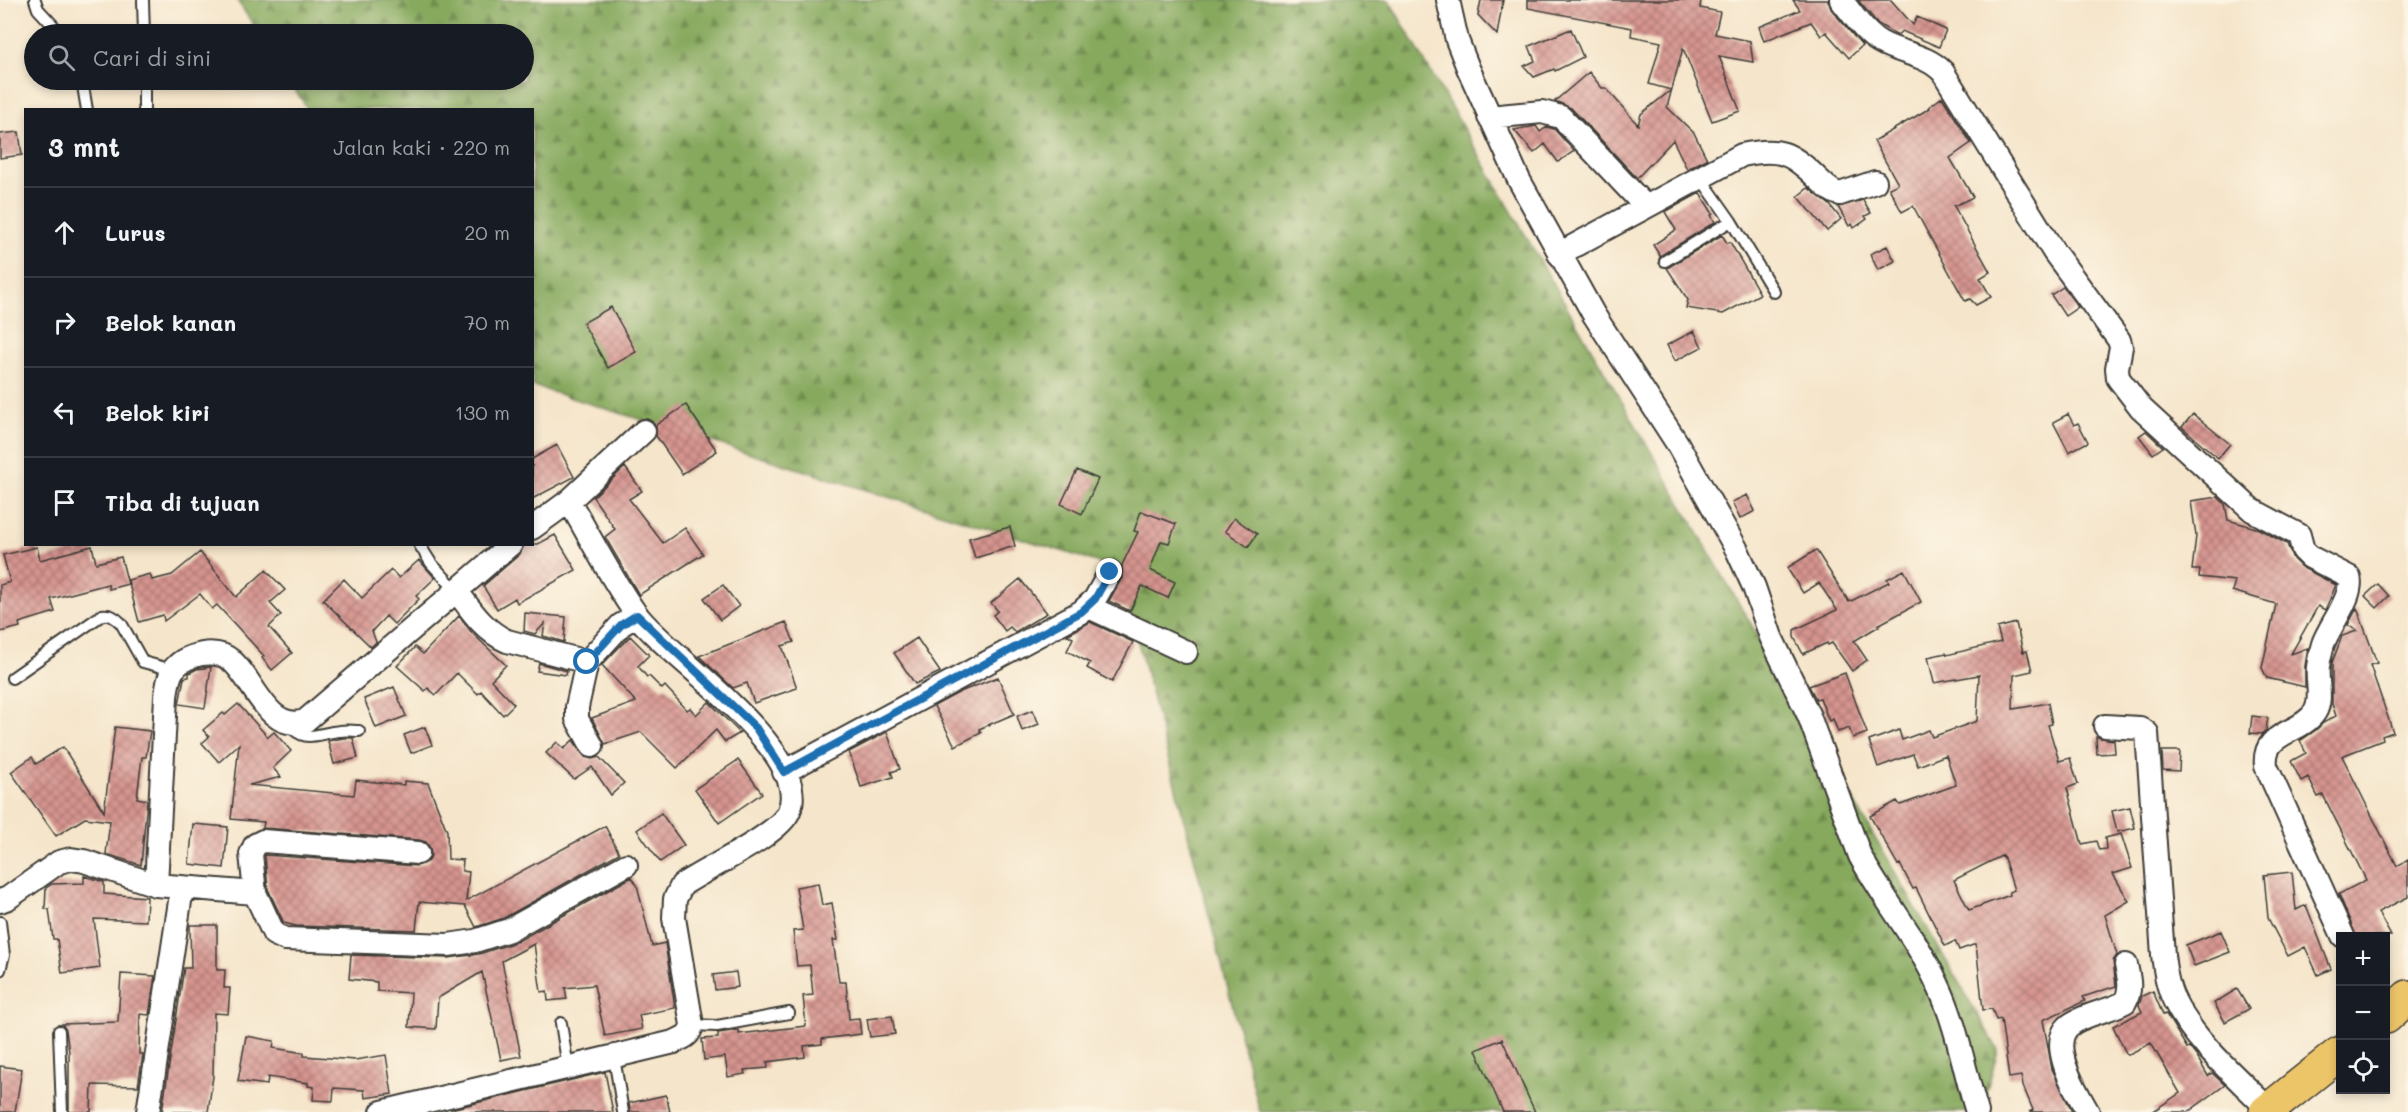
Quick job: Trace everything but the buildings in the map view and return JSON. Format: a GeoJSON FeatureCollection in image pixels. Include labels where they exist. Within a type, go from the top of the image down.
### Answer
{"type":"FeatureCollection","features":[{"type":"Feature","properties":{"kind":"highway"},"geometry":{"type":"LineString","coordinates":[[2390,1013],[2408,997]]}},
{"type":"Feature","properties":{"kind":"highway"},"geometry":{"type":"LineString","coordinates":[[2268,1111],[2336,1056]]}},
{"type":"Feature","properties":{"kind":"street"},"geometry":{"type":"LineString","coordinates":[[1448,0],[1457,40],[1489,117],[1519,180],[1594,315],[1677,443],[1737,550],[1754,587],[1771,637],[1809,716],[1860,856],[1870,876],[1902,922],[1939,985],[1956,1032],[1977,1112]]}},
{"type":"Feature","properties":{"kind":"street"},"geometry":{"type":"LineString","coordinates":[[1841,0],[1869,34],[1879,42],[1930,61],[1943,72],[2054,252],[2119,340],[2121,347],[2117,368],[2118,378],[2141,408],[2252,510],[2299,535],[2303,550],[2310,557],[2349,577],[2351,583],[2348,594],[2323,644],[2318,669],[2317,708],[2313,715],[2303,723],[2267,747],[2265,756],[2266,766],[2341,932]]}},
{"type":"Feature","properties":{"kind":"street"},"geometry":{"type":"LineString","coordinates":[[1489,117],[1542,112],[1561,117],[1645,206]]}},
{"type":"Feature","properties":{"kind":"street"},"geometry":{"type":"LineString","coordinates":[[1559,254],[1742,155],[1764,150],[1781,152],[1794,159],[1827,188],[1840,194],[1875,182]]}},
{"type":"Feature","properties":{"kind":"street"},"geometry":{"type":"LineString","coordinates":[[534,527],[569,501],[644,431]]}},
{"type":"Feature","properties":{"kind":"street"},"geometry":{"type":"LineString","coordinates":[[382,1112],[614,1057],[686,1037],[691,1031],[692,1024],[674,918],[675,899],[682,885],[767,834],[784,821],[790,809],[791,794],[784,772],[756,728],[637,615],[569,501]]}},
{"type":"Feature","properties":{"kind":"street"},"geometry":{"type":"LineString","coordinates":[[156,885],[166,697],[173,670],[181,662],[193,655],[214,655],[231,660],[269,709],[287,723],[296,724],[305,721],[509,546]]}},
{"type":"Feature","properties":{"kind":"street"},"geometry":{"type":"LineString","coordinates":[[784,772],[1089,607],[1110,572]]}},
{"type":"Feature","properties":{"kind":"street"},"geometry":{"type":"LineString","coordinates":[[456,590],[486,629],[495,636],[587,662]]}},
{"type":"Feature","properties":{"kind":"street"},"geometry":{"type":"LineString","coordinates":[[1089,607],[1186,652]]}},
{"type":"Feature","properties":{"kind":"street"},"geometry":{"type":"LineString","coordinates":[[592,746],[577,719],[577,706],[587,662],[621,625],[637,615]]}},
{"type":"Feature","properties":{"kind":"street"},"geometry":{"type":"LineString","coordinates":[[2105,726],[2140,728],[2146,733],[2163,955],[2173,999],[2206,1046],[2268,1111]]}},
{"type":"Feature","properties":{"kind":"street"},"geometry":{"type":"LineString","coordinates":[[418,853],[263,841],[255,846],[251,854],[255,893],[274,934],[285,939],[448,945],[475,941],[509,930],[627,865]]}},
{"type":"Feature","properties":{"kind":"street"},"geometry":{"type":"LineString","coordinates":[[0,901],[8,898],[59,862],[71,859],[84,861],[156,885],[255,893]]}},
{"type":"Feature","properties":{"kind":"street"},"geometry":{"type":"LineString","coordinates":[[148,1112],[182,888]]}},
{"type":"Feature","properties":{"kind":"street"},"geometry":{"type":"LineString","coordinates":[[2088,1112],[2075,1089],[2061,1052],[2061,1038],[2070,1024],[2125,1002],[2130,984],[2126,965]]}},
{"type":"Feature","properties":{"kind":"lane"},"geometry":{"type":"LineString","coordinates":[[35,0],[38,9],[52,24]]}},
{"type":"Feature","properties":{"kind":"lane"},"geometry":{"type":"LineString","coordinates":[[143,0],[144,24]]}},
{"type":"Feature","properties":{"kind":"lane"},"geometry":{"type":"LineString","coordinates":[[84,90],[87,108]]}},
{"type":"Feature","properties":{"kind":"lane"},"geometry":{"type":"LineString","coordinates":[[144,90],[144,108]]}},
{"type":"Feature","properties":{"kind":"lane"},"geometry":{"type":"LineString","coordinates":[[1700,177],[1731,221],[1774,292]]}},
{"type":"Feature","properties":{"kind":"lane"},"geometry":{"type":"LineString","coordinates":[[1665,261],[1731,221]]}},
{"type":"Feature","properties":{"kind":"lane"},"geometry":{"type":"LineString","coordinates":[[420,546],[431,563],[456,590]]}},
{"type":"Feature","properties":{"kind":"lane"},"geometry":{"type":"LineString","coordinates":[[12,678],[102,615],[116,618],[121,623],[142,662],[173,670]]}},
{"type":"Feature","properties":{"kind":"lane"},"geometry":{"type":"LineString","coordinates":[[287,723],[294,732],[304,737],[359,730]]}},
{"type":"Feature","properties":{"kind":"lane"},"geometry":{"type":"LineString","coordinates":[[0,922],[4,955],[0,970]]}},
{"type":"Feature","properties":{"kind":"lane"},"geometry":{"type":"LineString","coordinates":[[692,1024],[717,1026],[789,1013]]}},
{"type":"Feature","properties":{"kind":"lane"},"geometry":{"type":"LineString","coordinates":[[561,1023],[568,1068]]}},
{"type":"Feature","properties":{"kind":"lane"},"geometry":{"type":"LineString","coordinates":[[59,1031],[62,1112]]}},
{"type":"Feature","properties":{"kind":"lane"},"geometry":{"type":"LineString","coordinates":[[614,1057],[623,1112]]}},
{"type":"Feature","properties":{"kind":"green space"},"geometry":{"type":"Polygon","coordinates":[[[237,0],[1389,0],[1998,1050],[1981,1112],[1260,1112],[1119,569],[534,386],[534,108],[307,108],[295,90],[534,90],[534,24],[253,24],[237,0]]]}},
{"type":"Feature","properties":{"kind":"route"},"geometry":{"type":"LineString","coordinates":[[587,662],[621,625],[637,615],[756,728],[784,772],[1081,612],[1095,599],[1110,572]]}}]}
